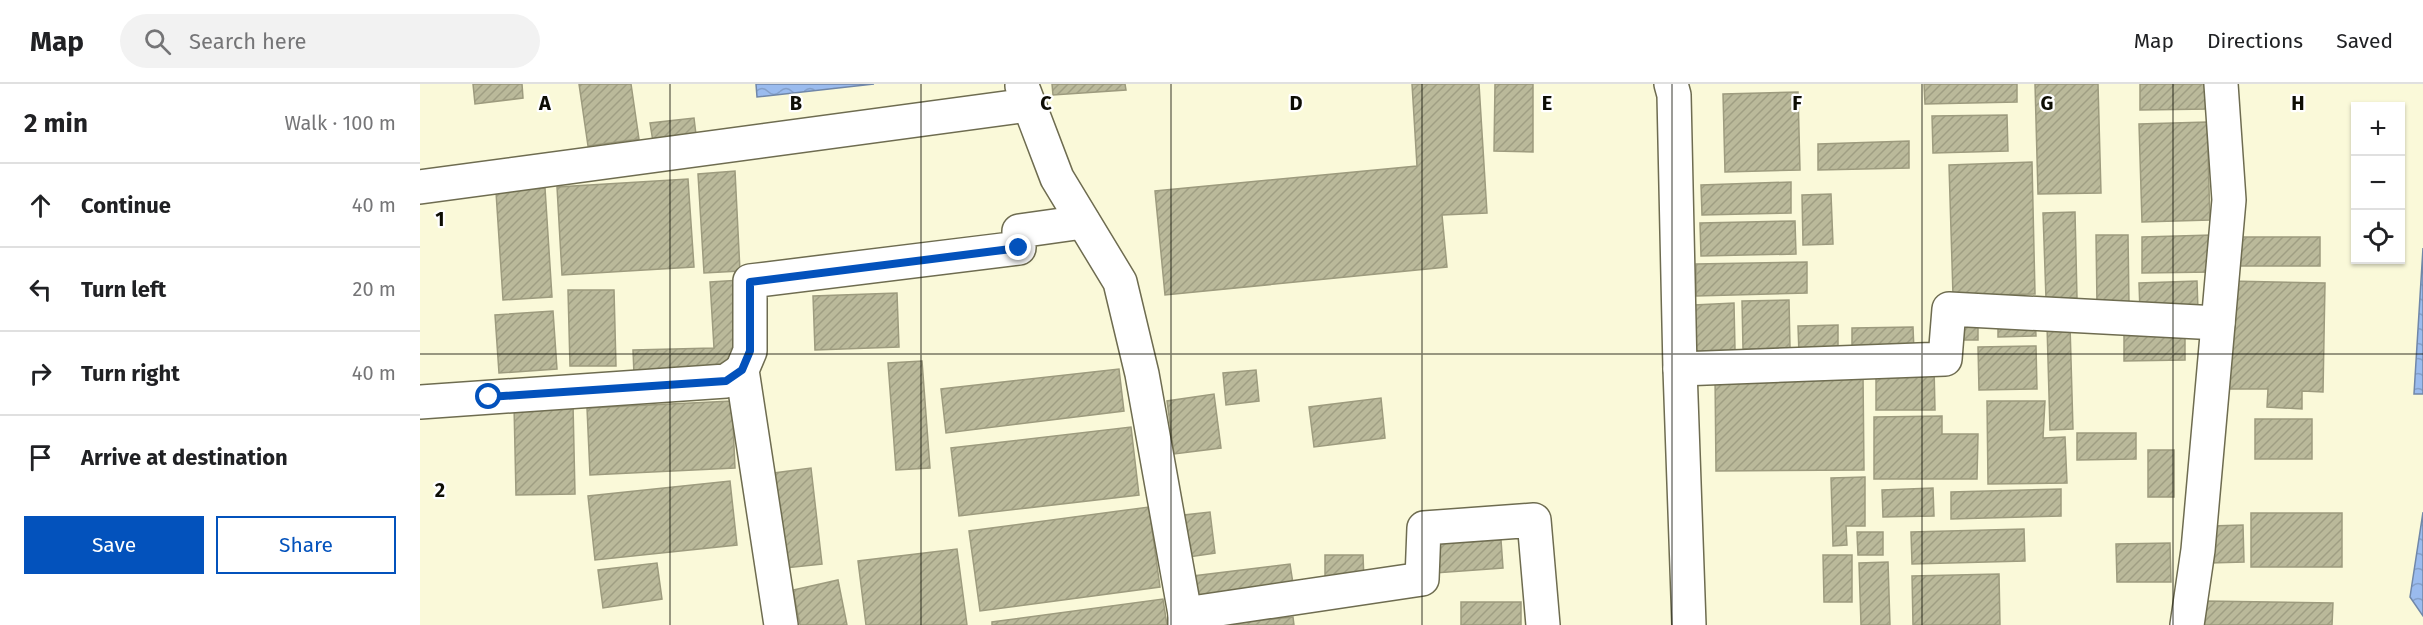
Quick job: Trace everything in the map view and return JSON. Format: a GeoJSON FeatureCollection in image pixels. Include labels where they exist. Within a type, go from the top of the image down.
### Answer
{"type":"FeatureCollection","features":[{"type":"Feature","properties":{"kind":"street"},"geometry":{"type":"LineString","coordinates":[[1671,84],[1674,95],[1689,625]]}},
{"type":"Feature","properties":{"kind":"street"},"geometry":{"type":"LineString","coordinates":[[2187,625],[2198,550],[2229,200],[2222,84]]}},
{"type":"Feature","properties":{"kind":"street"},"geometry":{"type":"LineString","coordinates":[[420,187],[1025,94],[1057,178],[1120,282],[1142,374],[1185,620],[1422,579],[1424,528],[1534,520],[1543,625]]}},
{"type":"Feature","properties":{"kind":"street"},"geometry":{"type":"LineString","coordinates":[[776,625],[742,370],[750,351],[750,282],[1019,248],[1019,231],[1083,222]]}},
{"type":"Feature","properties":{"kind":"street"},"geometry":{"type":"LineString","coordinates":[[1680,369],[1945,359],[1949,309],[2218,323]]}},
{"type":"Feature","properties":{"kind":"street"},"geometry":{"type":"LineString","coordinates":[[420,402],[726,381],[742,370]]}},
{"type":"Feature","properties":{"kind":"water"},"geometry":{"type":"Polygon","coordinates":[[[756,84],[874,84],[757,97],[756,84]]]}},
{"type":"Feature","properties":{"kind":"water"},"geometry":{"type":"Polygon","coordinates":[[[2423,248],[2423,394],[2414,394],[2423,248]]]}},
{"type":"Feature","properties":{"kind":"water"},"geometry":{"type":"Polygon","coordinates":[[[2423,512],[2423,616],[2410,597],[2423,512]]]}},
{"type":"Feature","properties":{"kind":"building"},"geometry":{"type":"Polygon","coordinates":[[[473,84],[522,84],[523,98],[475,104],[473,84]]]}},
{"type":"Feature","properties":{"kind":"building"},"geometry":{"type":"Polygon","coordinates":[[[579,84],[631,84],[639,139],[588,146],[579,84]]]}},
{"type":"Feature","properties":{"kind":"building"},"geometry":{"type":"Polygon","coordinates":[[[1052,84],[1125,84],[1126,90],[1053,95],[1052,84]]]}},
{"type":"Feature","properties":{"kind":"building"},"geometry":{"type":"Polygon","coordinates":[[[1412,84],[1479,84],[1487,213],[1442,215],[1447,267],[1165,295],[1155,191],[1417,166],[1412,84]]]}},
{"type":"Feature","properties":{"kind":"building"},"geometry":{"type":"Polygon","coordinates":[[[1495,84],[1533,84],[1533,152],[1494,151],[1495,84]]]}},
{"type":"Feature","properties":{"kind":"building"},"geometry":{"type":"Polygon","coordinates":[[[1924,84],[2017,84],[2017,102],[1925,104],[1924,84]]]}},
{"type":"Feature","properties":{"kind":"building"},"geometry":{"type":"Polygon","coordinates":[[[2035,84],[2098,84],[2101,193],[2038,194],[2035,84]]]}},
{"type":"Feature","properties":{"kind":"building"},"geometry":{"type":"Polygon","coordinates":[[[2140,84],[2210,84],[2210,109],[2140,110],[2140,84]]]}},
{"type":"Feature","properties":{"kind":"building"},"geometry":{"type":"Polygon","coordinates":[[[1798,92],[1800,170],[1725,172],[1723,94],[1798,92]]]}},
{"type":"Feature","properties":{"kind":"building"},"geometry":{"type":"Polygon","coordinates":[[[2007,115],[2008,151],[1933,153],[1932,116],[2007,115]]]}},
{"type":"Feature","properties":{"kind":"building"},"geometry":{"type":"Polygon","coordinates":[[[694,118],[697,143],[654,148],[650,123],[694,118]]]}},
{"type":"Feature","properties":{"kind":"building"},"geometry":{"type":"Polygon","coordinates":[[[2207,122],[2210,220],[2142,222],[2139,124],[2207,122]]]}},
{"type":"Feature","properties":{"kind":"building"},"geometry":{"type":"Polygon","coordinates":[[[1909,141],[1909,168],[1818,170],[1818,144],[1909,141]]]}},
{"type":"Feature","properties":{"kind":"building"},"geometry":{"type":"Polygon","coordinates":[[[2032,162],[2035,294],[1953,296],[1949,165],[2032,162]]]}},
{"type":"Feature","properties":{"kind":"building"},"geometry":{"type":"Polygon","coordinates":[[[735,171],[740,271],[704,273],[698,174],[735,171]]]}},
{"type":"Feature","properties":{"kind":"building"},"geometry":{"type":"Polygon","coordinates":[[[688,179],[694,267],[562,275],[557,187],[688,179]]]}},
{"type":"Feature","properties":{"kind":"building"},"geometry":{"type":"Polygon","coordinates":[[[1791,182],[1791,213],[1702,215],[1701,185],[1791,182]]]}},
{"type":"Feature","properties":{"kind":"building"},"geometry":{"type":"Polygon","coordinates":[[[545,188],[552,297],[503,300],[496,192],[545,188]]]}},
{"type":"Feature","properties":{"kind":"building"},"geometry":{"type":"Polygon","coordinates":[[[1831,194],[1833,244],[1803,245],[1802,195],[1831,194]]]}},
{"type":"Feature","properties":{"kind":"building"},"geometry":{"type":"Polygon","coordinates":[[[2075,212],[2077,298],[2046,299],[2043,213],[2075,212]]]}},
{"type":"Feature","properties":{"kind":"building"},"geometry":{"type":"Polygon","coordinates":[[[1795,221],[1796,254],[1701,256],[1700,223],[1795,221]]]}},
{"type":"Feature","properties":{"kind":"building"},"geometry":{"type":"Polygon","coordinates":[[[2096,235],[2128,235],[2129,303],[2097,305],[2096,235]]]}},
{"type":"Feature","properties":{"kind":"building"},"geometry":{"type":"Polygon","coordinates":[[[2212,235],[2212,272],[2142,273],[2142,237],[2212,235]]]}},
{"type":"Feature","properties":{"kind":"building"},"geometry":{"type":"Polygon","coordinates":[[[2233,237],[2320,237],[2320,266],[2233,266],[2233,237]]]}},
{"type":"Feature","properties":{"kind":"building"},"geometry":{"type":"Polygon","coordinates":[[[1807,262],[1807,293],[1696,296],[1696,264],[1807,262]]]}},
{"type":"Feature","properties":{"kind":"building"},"geometry":{"type":"Polygon","coordinates":[[[741,280],[734,363],[724,369],[634,375],[633,350],[714,348],[710,282],[741,280]]]}},
{"type":"Feature","properties":{"kind":"building"},"geometry":{"type":"Polygon","coordinates":[[[2197,281],[2198,310],[2140,311],[2139,283],[2197,281]]]}},
{"type":"Feature","properties":{"kind":"building"},"geometry":{"type":"Polygon","coordinates":[[[2229,281],[2325,283],[2323,392],[2302,391],[2302,409],[2267,407],[2268,389],[2227,389],[2229,281]]]}},
{"type":"Feature","properties":{"kind":"building"},"geometry":{"type":"Polygon","coordinates":[[[568,290],[614,290],[616,366],[570,366],[568,290]]]}},
{"type":"Feature","properties":{"kind":"building"},"geometry":{"type":"Polygon","coordinates":[[[897,293],[899,347],[815,350],[813,296],[897,293]]]}},
{"type":"Feature","properties":{"kind":"building"},"geometry":{"type":"Polygon","coordinates":[[[1789,300],[1790,348],[1743,349],[1742,301],[1789,300]]]}},
{"type":"Feature","properties":{"kind":"building"},"geometry":{"type":"Polygon","coordinates":[[[1734,303],[1735,350],[1696,351],[1694,305],[1734,303]]]}},
{"type":"Feature","properties":{"kind":"building"},"geometry":{"type":"Polygon","coordinates":[[[553,311],[557,369],[499,373],[495,315],[553,311]]]}},
{"type":"Feature","properties":{"kind":"building"},"geometry":{"type":"Polygon","coordinates":[[[2035,315],[2036,336],[1998,337],[1998,316],[2035,315]]]}},
{"type":"Feature","properties":{"kind":"building"},"geometry":{"type":"Polygon","coordinates":[[[1953,316],[1978,316],[1978,340],[1954,340],[1953,316]]]}},
{"type":"Feature","properties":{"kind":"building"},"geometry":{"type":"Polygon","coordinates":[[[1838,325],[1838,353],[1799,354],[1798,326],[1838,325]]]}},
{"type":"Feature","properties":{"kind":"building"},"geometry":{"type":"Polygon","coordinates":[[[2047,325],[2070,325],[2073,429],[2050,430],[2047,325]]]}},
{"type":"Feature","properties":{"kind":"building"},"geometry":{"type":"Polygon","coordinates":[[[1913,327],[1914,351],[1852,353],[1852,328],[1913,327]]]}},
{"type":"Feature","properties":{"kind":"building"},"geometry":{"type":"Polygon","coordinates":[[[2185,328],[2185,360],[2124,361],[2124,329],[2185,328]]]}},
{"type":"Feature","properties":{"kind":"building"},"geometry":{"type":"Polygon","coordinates":[[[2036,346],[2037,389],[1979,390],[1978,347],[2036,346]]]}},
{"type":"Feature","properties":{"kind":"building"},"geometry":{"type":"Polygon","coordinates":[[[922,361],[930,468],[896,470],[888,363],[922,361]]]}},
{"type":"Feature","properties":{"kind":"building"},"geometry":{"type":"Polygon","coordinates":[[[1934,366],[1935,410],[1876,410],[1876,368],[1934,366]]]}},
{"type":"Feature","properties":{"kind":"building"},"geometry":{"type":"Polygon","coordinates":[[[1119,369],[1124,411],[946,433],[941,389],[1119,369]]]}},
{"type":"Feature","properties":{"kind":"building"},"geometry":{"type":"Polygon","coordinates":[[[1256,370],[1259,401],[1226,405],[1223,373],[1256,370]]]}},
{"type":"Feature","properties":{"kind":"building"},"geometry":{"type":"Polygon","coordinates":[[[1863,375],[1864,470],[1716,471],[1715,376],[1863,375]]]}},
{"type":"Feature","properties":{"kind":"building"},"geometry":{"type":"Polygon","coordinates":[[[1214,394],[1221,448],[1174,454],[1167,401],[1214,394]]]}},
{"type":"Feature","properties":{"kind":"building"},"geometry":{"type":"Polygon","coordinates":[[[1381,398],[1385,438],[1314,447],[1309,407],[1381,398]]]}},
{"type":"Feature","properties":{"kind":"building"},"geometry":{"type":"Polygon","coordinates":[[[732,401],[735,468],[590,475],[587,408],[732,401]]]}},
{"type":"Feature","properties":{"kind":"building"},"geometry":{"type":"Polygon","coordinates":[[[1987,401],[2045,401],[2043,438],[2065,437],[2067,483],[1988,484],[1987,401]]]}},
{"type":"Feature","properties":{"kind":"building"},"geometry":{"type":"Polygon","coordinates":[[[573,404],[575,494],[516,495],[514,405],[573,404]]]}},
{"type":"Feature","properties":{"kind":"building"},"geometry":{"type":"Polygon","coordinates":[[[1942,416],[1942,434],[1978,434],[1977,479],[1874,479],[1874,417],[1942,416]]]}},
{"type":"Feature","properties":{"kind":"building"},"geometry":{"type":"Polygon","coordinates":[[[2255,419],[2312,419],[2312,459],[2255,459],[2255,419]]]}},
{"type":"Feature","properties":{"kind":"building"},"geometry":{"type":"Polygon","coordinates":[[[1131,427],[1139,495],[959,516],[951,448],[1131,427]]]}},
{"type":"Feature","properties":{"kind":"building"},"geometry":{"type":"Polygon","coordinates":[[[2077,433],[2136,433],[2136,459],[2077,460],[2077,433]]]}},
{"type":"Feature","properties":{"kind":"building"},"geometry":{"type":"Polygon","coordinates":[[[2148,450],[2174,450],[2174,497],[2148,497],[2148,450]]]}},
{"type":"Feature","properties":{"kind":"building"},"geometry":{"type":"Polygon","coordinates":[[[811,468],[822,564],[785,568],[774,473],[811,468]]]}},
{"type":"Feature","properties":{"kind":"building"},"geometry":{"type":"Polygon","coordinates":[[[1865,477],[1865,526],[1846,526],[1847,545],[1833,546],[1831,478],[1865,477]]]}},
{"type":"Feature","properties":{"kind":"building"},"geometry":{"type":"Polygon","coordinates":[[[730,481],[737,545],[595,560],[588,496],[730,481]]]}},
{"type":"Feature","properties":{"kind":"building"},"geometry":{"type":"Polygon","coordinates":[[[1933,488],[1934,516],[1883,517],[1882,490],[1933,488]]]}},
{"type":"Feature","properties":{"kind":"building"},"geometry":{"type":"Polygon","coordinates":[[[2061,489],[2061,516],[1951,519],[1951,492],[2061,489]]]}},
{"type":"Feature","properties":{"kind":"building"},"geometry":{"type":"Polygon","coordinates":[[[1149,507],[1160,587],[980,611],[969,531],[1149,507]]]}},
{"type":"Feature","properties":{"kind":"building"},"geometry":{"type":"Polygon","coordinates":[[[1210,512],[1215,553],[1189,557],[1184,515],[1210,512]]]}},
{"type":"Feature","properties":{"kind":"building"},"geometry":{"type":"Polygon","coordinates":[[[2251,513],[2342,513],[2342,567],[2251,567],[2251,513]]]}},
{"type":"Feature","properties":{"kind":"building"},"geometry":{"type":"Polygon","coordinates":[[[2243,525],[2244,562],[2210,563],[2210,526],[2243,525]]]}},
{"type":"Feature","properties":{"kind":"building"},"geometry":{"type":"Polygon","coordinates":[[[2024,529],[2025,561],[1912,564],[1911,532],[2024,529]]]}},
{"type":"Feature","properties":{"kind":"building"},"geometry":{"type":"Polygon","coordinates":[[[1857,532],[1883,532],[1883,555],[1858,555],[1857,532]]]}},
{"type":"Feature","properties":{"kind":"building"},"geometry":{"type":"Polygon","coordinates":[[[1501,540],[1503,568],[1435,573],[1434,544],[1501,540]]]}},
{"type":"Feature","properties":{"kind":"building"},"geometry":{"type":"Polygon","coordinates":[[[2170,543],[2171,582],[2117,582],[2116,544],[2170,543]]]}},
{"type":"Feature","properties":{"kind":"building"},"geometry":{"type":"Polygon","coordinates":[[[957,549],[967,625],[866,625],[858,561],[957,549]]]}},
{"type":"Feature","properties":{"kind":"building"},"geometry":{"type":"Polygon","coordinates":[[[1325,555],[1363,555],[1364,581],[1325,582],[1325,555]]]}},
{"type":"Feature","properties":{"kind":"building"},"geometry":{"type":"Polygon","coordinates":[[[1823,555],[1852,555],[1852,602],[1824,602],[1823,555]]]}},
{"type":"Feature","properties":{"kind":"building"},"geometry":{"type":"Polygon","coordinates":[[[1888,562],[1890,625],[1861,625],[1859,563],[1888,562]]]}},
{"type":"Feature","properties":{"kind":"building"},"geometry":{"type":"Polygon","coordinates":[[[657,563],[662,599],[603,608],[598,570],[657,563]]]}},
{"type":"Feature","properties":{"kind":"building"},"geometry":{"type":"Polygon","coordinates":[[[1290,564],[1294,590],[1196,603],[1193,576],[1290,564]]]}},
{"type":"Feature","properties":{"kind":"building"},"geometry":{"type":"Polygon","coordinates":[[[1999,574],[2000,625],[1913,625],[1912,576],[1999,574]]]}},
{"type":"Feature","properties":{"kind":"building"},"geometry":{"type":"Polygon","coordinates":[[[838,580],[847,625],[800,625],[793,590],[838,580]]]}},
{"type":"Feature","properties":{"kind":"building"},"geometry":{"type":"Polygon","coordinates":[[[1163,599],[1167,625],[992,625],[992,622],[1163,599]]]}},
{"type":"Feature","properties":{"kind":"building"},"geometry":{"type":"Polygon","coordinates":[[[2205,601],[2333,603],[2332,625],[2204,625],[2205,601]]]}},
{"type":"Feature","properties":{"kind":"building"},"geometry":{"type":"Polygon","coordinates":[[[1461,602],[1521,602],[1521,625],[1461,625],[1461,602]]]}},
{"type":"Feature","properties":{"kind":"building"},"geometry":{"type":"Polygon","coordinates":[[[1293,617],[1294,625],[1210,625],[1293,617]]]}},
{"type":"Feature","properties":{"kind":"route"},"geometry":{"type":"LineString","coordinates":[[489,397],[726,381],[742,370],[750,351],[750,282],[1019,248]]}}]}
